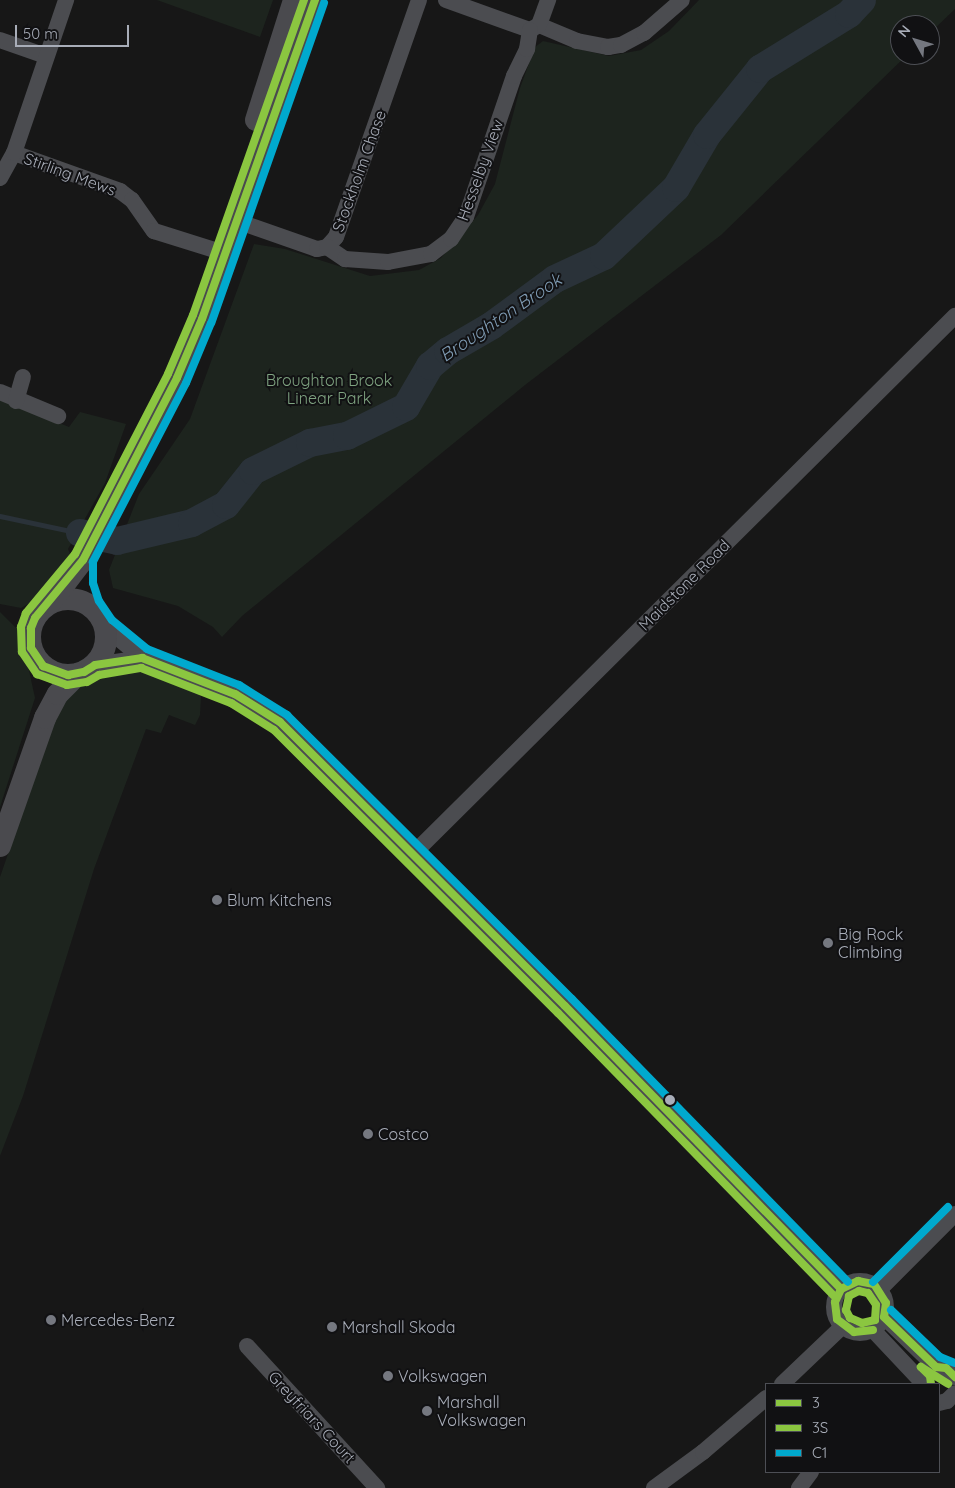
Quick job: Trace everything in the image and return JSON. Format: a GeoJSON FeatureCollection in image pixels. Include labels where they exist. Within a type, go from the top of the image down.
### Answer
{"type":"FeatureCollection","features":[{"type":"Feature","properties":{"kind":"street"},"geometry":{"type":"LineString","coordinates":[[0,178],[14,154],[66,0]]}},
{"type":"Feature","properties":{"kind":"street"},"geometry":{"type":"LineString","coordinates":[[219,251],[294,0]]}},
{"type":"Feature","properties":{"kind":"street"},"geometry":{"type":"LineString","coordinates":[[142,658],[59,674],[43,666],[31,648],[31,628],[41,609],[50,603],[83,560],[116,500],[219,251],[234,220],[315,0]]}},
{"type":"Feature","properties":{"kind":"street","name":"Stockholm Chase"},"geometry":{"type":"LineString","coordinates":[[234,220],[317,249],[327,247],[336,237],[420,0]]}},
{"type":"Feature","properties":{"kind":"street"},"geometry":{"type":"LineString","coordinates":[[446,0],[577,41],[608,47],[621,45],[644,33],[682,0]]}},
{"type":"Feature","properties":{"kind":"street","name":"Hesselby View"},"geometry":{"type":"LineString","coordinates":[[327,247],[345,259],[388,262],[431,254],[451,239],[466,217],[514,76],[527,49],[534,27],[548,0]]}},
{"type":"Feature","properties":{"kind":"street"},"geometry":{"type":"LineString","coordinates":[[0,40],[46,56]]}},
{"type":"Feature","properties":{"kind":"street","name":"Stirling Mews"},"geometry":{"type":"LineString","coordinates":[[14,154],[120,191],[132,200],[154,231],[219,251]]}},
{"type":"Feature","properties":{"kind":"street","name":"Maidstone Road"},"geometry":{"type":"LineString","coordinates":[[414,854],[955,316]]}},
{"type":"Feature","properties":{"kind":"street"},"geometry":{"type":"LineString","coordinates":[[16,401],[23,378]]}},
{"type":"Feature","properties":{"kind":"street"},"geometry":{"type":"LineString","coordinates":[[0,392],[16,401],[58,416]]}},
{"type":"Feature","properties":{"kind":"street"},"geometry":{"type":"LineString","coordinates":[[83,560],[83,585],[90,606],[105,627],[142,658],[235,694],[280,722],[414,854],[842,1289]]}},
{"type":"Feature","properties":{"kind":"street"},"geometry":{"type":"LineString","coordinates":[[50,603],[70,598],[90,606]]}},
{"type":"Feature","properties":{"kind":"street"},"geometry":{"type":"LineString","coordinates":[[0,846],[45,718],[58,694],[86,669],[105,647],[105,627]]}},
{"type":"Feature","properties":{"kind":"street"},"geometry":{"type":"LineString","coordinates":[[43,666],[45,718]]}},
{"type":"Feature","properties":{"kind":"street"},"geometry":{"type":"LineString","coordinates":[[880,1289],[955,1214]]}},
{"type":"Feature","properties":{"kind":"street"},"geometry":{"type":"LineString","coordinates":[[858,1280],[874,1284],[880,1289],[886,1303],[884,1317],[873,1330],[861,1333],[843,1326],[835,1311],[835,1302],[842,1289],[858,1280]]}},
{"type":"Feature","properties":{"kind":"street"},"geometry":{"type":"LineString","coordinates":[[884,1317],[949,1369]]}},
{"type":"Feature","properties":{"kind":"street"},"geometry":{"type":"LineString","coordinates":[[783,1383],[843,1326]]}},
{"type":"Feature","properties":{"kind":"street"},"geometry":{"type":"LineString","coordinates":[[873,1330],[921,1382],[927,1372],[949,1369]]}},
{"type":"Feature","properties":{"kind":"street","name":"Greyfriars Court"},"geometry":{"type":"LineString","coordinates":[[247,1346],[377,1488]]}},
{"type":"Feature","properties":{"kind":"street"},"geometry":{"type":"LineString","coordinates":[[940,1403],[947,1401],[955,1393]]}},
{"type":"Feature","properties":{"kind":"street"},"geometry":{"type":"LineString","coordinates":[[654,1488],[703,1452],[765,1399]]}},
{"type":"Feature","properties":{"kind":"street"},"geometry":{"type":"LineString","coordinates":[[798,1488],[810,1473]]}},
{"type":"Feature","properties":{"kind":"green space"},"geometry":{"type":"Polygon","coordinates":[[[157,0],[273,0],[260,37],[157,0]]]}},
{"type":"Feature","properties":{"kind":"green space","name":"Broughton Brook Linear Park"},"geometry":{"type":"Polygon","coordinates":[[[699,0],[955,0],[955,9],[940,23],[940,15],[890,15],[890,65],[897,65],[721,235],[525,385],[242,616],[222,637],[213,627],[178,606],[113,588],[109,570],[139,494],[190,419],[254,244],[285,249],[370,276],[419,270],[441,258],[478,215],[495,184],[520,88],[535,47],[543,41],[609,56],[641,50],[669,31],[699,0]]]}},
{"type":"Feature","properties":{"kind":"green space"},"geometry":{"type":"Polygon","coordinates":[[[0,399],[69,427],[80,412],[126,424],[105,483],[68,549],[72,558],[52,585],[37,599],[21,608],[0,604],[0,399]]]}},
{"type":"Feature","properties":{"kind":"green space"},"geometry":{"type":"Polygon","coordinates":[[[0,612],[21,633],[35,698],[0,807],[0,612]]]}},
{"type":"Feature","properties":{"kind":"green space"},"geometry":{"type":"Polygon","coordinates":[[[128,670],[155,672],[193,685],[201,697],[200,715],[195,725],[169,715],[161,733],[146,729],[94,869],[23,1096],[0,1156],[0,877],[59,707],[78,685],[104,673],[128,670]]]}},
{"type":"Feature","properties":{"kind":"waterway","name":"Broughton Brook"},"geometry":{"type":"LineString","coordinates":[[80,533],[117,541],[192,523],[226,505],[253,471],[310,443],[347,436],[406,407],[430,366],[448,351],[491,326],[555,279],[604,256],[676,188],[707,135],[760,69],[849,14],[862,0]]}},
{"type":"Feature","properties":{"kind":"waterway","name":"Broughton Brook"},"geometry":{"type":"LineString","coordinates":[[0,516],[80,533]]}},
{"type":"Feature","properties":{"kind":"transit line","name":"3S"},"geometry":{"type":"LineString","coordinates":[[304,0],[193,315],[168,374],[75,554],[26,613],[21,627],[22,652],[37,674],[67,685],[87,682],[99,675],[141,668],[231,703],[274,730],[558,1013],[834,1296]]}},
{"type":"Feature","properties":{"kind":"transit line","name":"3"},"geometry":{"type":"LineString","coordinates":[[315,0],[202,319],[177,378],[83,560],[35,618],[31,628],[31,648],[43,666],[68,675],[84,672],[95,665],[142,658],[235,694],[280,722],[565,1006],[841,1289]]}},
{"type":"Feature","properties":{"kind":"transit line","name":"C1"},"geometry":{"type":"LineString","coordinates":[[324,3],[211,323],[186,383],[93,562],[93,583],[99,601],[112,620],[147,649],[239,685],[287,715],[572,999],[848,1282]]}},
{"type":"Feature","properties":{"kind":"transit line","name":"C1"},"geometry":{"type":"LineString","coordinates":[[873,1282],[948,1207]]}},
{"type":"Feature","properties":{"kind":"transit line","name":"3"},"geometry":{"type":"LineString","coordinates":[[873,1330],[854,1332],[837,1319],[835,1302],[841,1289],[858,1281],[874,1284],[886,1303],[884,1317]]}},
{"type":"Feature","properties":{"kind":"transit line","name":"3S"},"geometry":{"type":"LineString","coordinates":[[859,1291],[868,1293],[876,1305],[875,1320],[862,1323],[850,1318],[846,1310],[849,1296],[859,1291]]}},
{"type":"Feature","properties":{"kind":"transit line","name":"C1"},"geometry":{"type":"LineString","coordinates":[[891,1310],[940,1357],[955,1363]]}},
{"type":"Feature","properties":{"kind":"transit line","name":"3"},"geometry":{"type":"LineString","coordinates":[[884,1317],[936,1367],[946,1368],[955,1377]]}},
{"type":"Feature","properties":{"kind":"transit line","name":"3S"},"geometry":{"type":"LineString","coordinates":[[931,1383],[930,1376],[921,1367],[948,1384]]}},
{"type":"Feature","properties":{"kind":"place","name":"Blum Kitchens"},"geometry":{"type":"Point","coordinates":[217,900]}},
{"type":"Feature","properties":{"kind":"place","name":"Big Rock Climbing"},"geometry":{"type":"Point","coordinates":[828,943]}},
{"type":"Feature","properties":{"kind":"place","name":"Costco"},"geometry":{"type":"Point","coordinates":[368,1134]}},
{"type":"Feature","properties":{"kind":"place","name":"Mercedes-Benz"},"geometry":{"type":"Point","coordinates":[51,1320]}},
{"type":"Feature","properties":{"kind":"place","name":"Marshall Skoda"},"geometry":{"type":"Point","coordinates":[332,1327]}},
{"type":"Feature","properties":{"kind":"place","name":"Volkswagen"},"geometry":{"type":"Point","coordinates":[388,1376]}},
{"type":"Feature","properties":{"kind":"place","name":"Marshall Volkswagen"},"geometry":{"type":"Point","coordinates":[427,1411]}}]}
